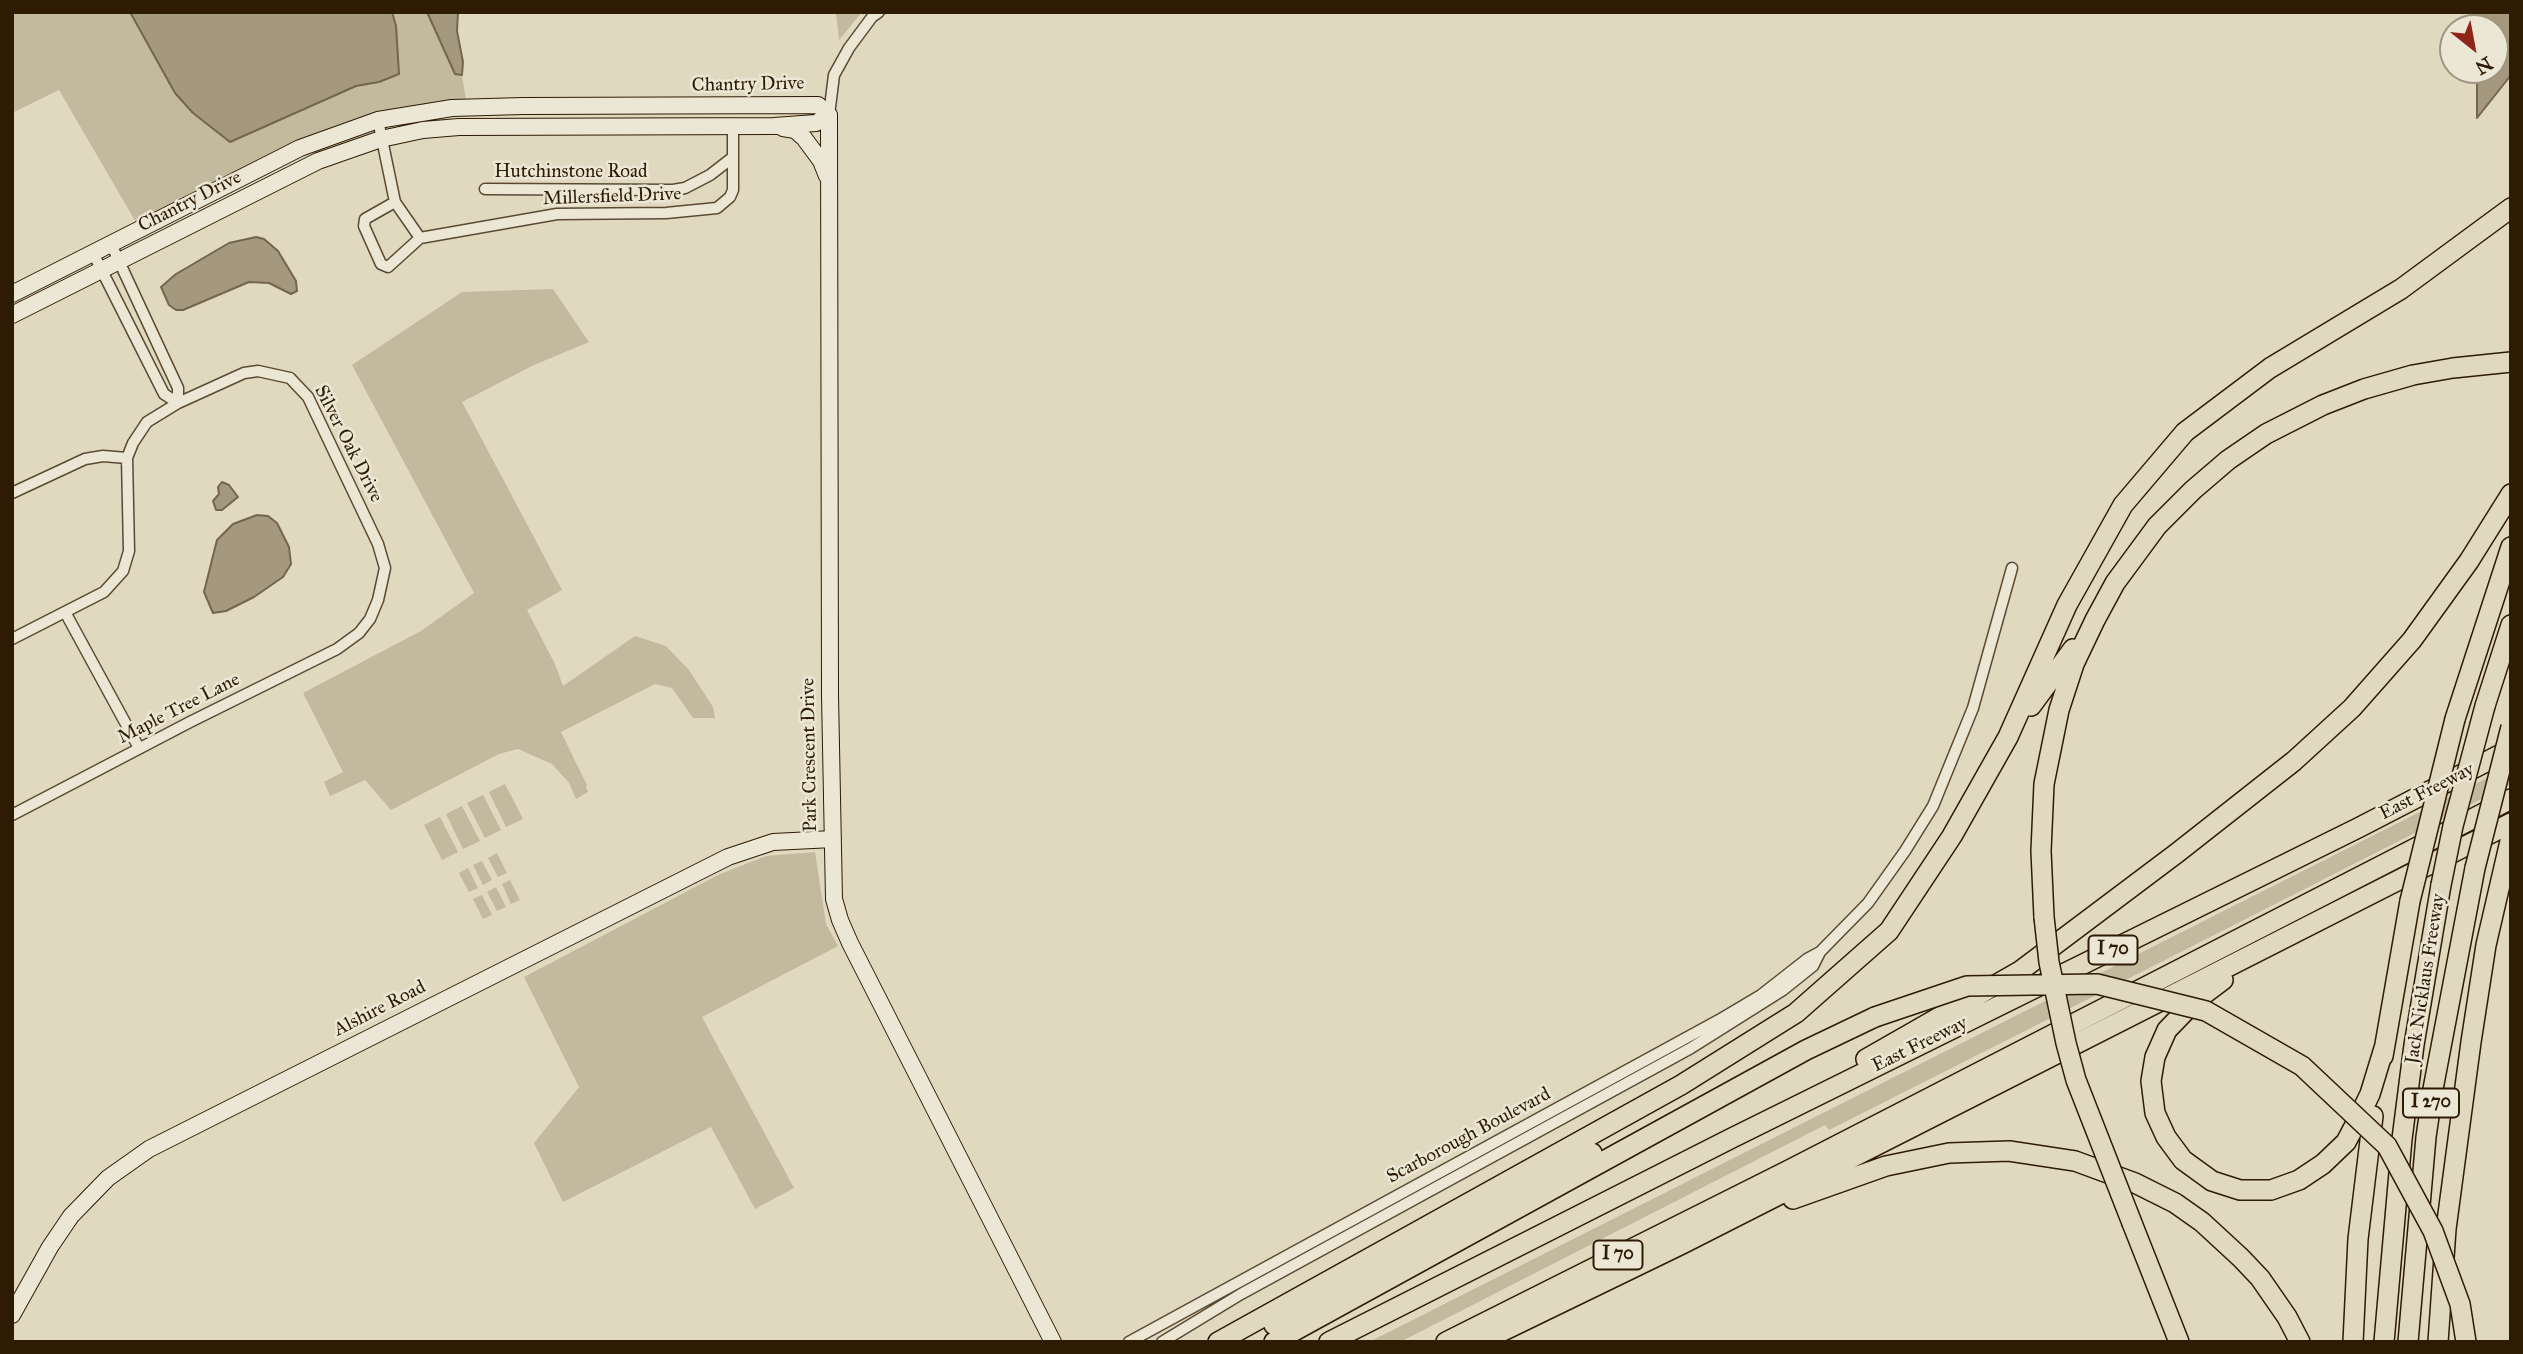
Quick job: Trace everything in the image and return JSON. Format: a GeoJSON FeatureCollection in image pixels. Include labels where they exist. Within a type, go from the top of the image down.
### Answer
{"type":"FeatureCollection","features":[{"type":"Feature","properties":{"kind":"highway"},"geometry":{"type":"LineString","coordinates":[[1218,1342],[1682,1085],[1796,1013],[1889,931],[1952,836],[2008,737],[2067,605],[2123,505],[2185,432],[2270,368],[2401,289],[2511,208]]}},
{"type":"Feature","properties":{"kind":"highway"},"geometry":{"type":"LineString","coordinates":[[2179,1342],[2102,1149],[2069,1055],[2057,1003],[2044,917],[2040,851],[2044,784],[2059,710],[2074,664],[2115,583],[2158,526],[2210,475],[2266,434],[2323,404],[2376,385],[2453,368],[2511,362]]}},
{"type":"Feature","properties":{"kind":"highway"},"geometry":{"type":"LineString","coordinates":[[1732,1138],[2020,971],[2294,761],[2352,708],[2412,640],[2469,561],[2511,494]]}},
{"type":"Feature","properties":{"kind":"highway"},"geometry":{"type":"LineString","coordinates":[[2353,1342],[2358,1239],[2369,1142],[2410,901],[2455,719],[2511,547]]}},
{"type":"Feature","properties":{"kind":"highway"},"geometry":{"type":"LineString","coordinates":[[2008,737],[2095,620]]}},
{"type":"Feature","properties":{"kind":"highway","name":"Jack Nicklaus Freeway"},"geometry":{"type":"LineString","coordinates":[[2384,1342],[2402,1139],[2441,885],[2453,826],[2485,706],[2511,625]]}},
{"type":"Feature","properties":{"kind":"highway","name":"Jack Nicklaus Freeway"},"geometry":{"type":"LineString","coordinates":[[2408,1342],[2426,1137],[2433,1089],[2475,868],[2511,727]]}},
{"type":"Feature","properties":{"kind":"highway","name":"East Freeway"},"geometry":{"type":"LineString","coordinates":[[1329,1342],[2511,750]]}},
{"type":"Feature","properties":{"kind":"highway","name":"I 70"},"geometry":{"type":"LineString","coordinates":[[1446,1342],[1826,1151],[2511,799]]}},
{"type":"Feature","properties":{"kind":"highway"},"geometry":{"type":"LineString","coordinates":[[1480,1342],[1682,1244],[2511,823]]}},
{"type":"Feature","properties":{"kind":"highway"},"geometry":{"type":"LineString","coordinates":[[2510,842],[2511,870]]}},
{"type":"Feature","properties":{"kind":"highway"},"geometry":{"type":"LineString","coordinates":[[2438,1342],[2446,1229],[2471,1042],[2486,945],[2510,842]]}},
{"type":"Feature","properties":{"kind":"highway"},"geometry":{"type":"LineString","coordinates":[[2297,932],[2195,1001],[2167,1030],[2155,1057],[2151,1091],[2160,1125],[2174,1149],[2203,1176],[2226,1186],[2262,1190],[2299,1180],[2323,1164],[2346,1142],[2370,1094],[2385,1045]]}},
{"type":"Feature","properties":{"kind":"highway"},"geometry":{"type":"LineString","coordinates":[[1274,1342],[1806,1050],[1874,1017],[1967,986],[2097,984],[2206,1011],[2302,1066],[2387,1146],[2433,1231],[2460,1304],[2466,1342]]}},
{"type":"Feature","properties":{"kind":"highway"},"geometry":{"type":"LineString","coordinates":[[1240,1342],[1324,1300],[1475,1215],[1612,1143],[1678,1121]]}},
{"type":"Feature","properties":{"kind":"highway"},"geometry":{"type":"LineString","coordinates":[[1682,1244],[1810,1192],[1910,1160],[1980,1151],[2044,1155],[2076,1161],[2135,1182],[2175,1203],[2202,1222],[2260,1278],[2287,1317],[2300,1342]]}},
{"type":"Feature","properties":{"kind":"street"},"geometry":{"type":"LineString","coordinates":[[829,115],[834,75],[849,48],[879,12]]}},
{"type":"Feature","properties":{"kind":"street","name":"Chantry Drive"},"geometry":{"type":"LineString","coordinates":[[12,294],[300,148],[335,133],[378,120],[452,107],[523,106],[818,105],[829,115],[816,123],[774,126],[459,127],[423,130],[381,139],[317,161],[12,316]]}},
{"type":"Feature","properties":{"kind":"street","name":"Park Crescent Drive"},"geometry":{"type":"LineString","coordinates":[[829,115],[830,673],[834,892],[843,928],[1053,1342]]}},
{"type":"Feature","properties":{"kind":"street"},"geometry":{"type":"LineString","coordinates":[[378,120],[395,202],[420,238],[388,267],[381,264],[364,226],[365,219],[395,202]]}},
{"type":"Feature","properties":{"kind":"street","name":"Millersfield Drive"},"geometry":{"type":"LineString","coordinates":[[420,238],[557,214],[710,210],[723,204],[733,190],[733,126]]}},
{"type":"Feature","properties":{"kind":"street"},"geometry":{"type":"LineString","coordinates":[[774,126],[794,130],[804,138],[821,161],[829,180]]}},
{"type":"Feature","properties":{"kind":"street","name":"Hutchinstone Road"},"geometry":{"type":"LineString","coordinates":[[485,189],[673,190],[685,188],[710,176],[732,158]]}},
{"type":"Feature","properties":{"kind":"street"},"geometry":{"type":"LineString","coordinates":[[111,244],[178,388],[178,403]]}},
{"type":"Feature","properties":{"kind":"street"},"geometry":{"type":"LineString","coordinates":[[93,253],[164,394],[178,403]]}},
{"type":"Feature","properties":{"kind":"street","name":"Silver Oak Drive"},"geometry":{"type":"LineString","coordinates":[[127,458],[132,443],[147,422],[226,379],[258,371],[290,378],[308,397],[378,544],[384,568],[378,600],[370,619],[359,633]]}},
{"type":"Feature","properties":{"kind":"street"},"geometry":{"type":"LineString","coordinates":[[12,493],[85,459],[103,456],[127,458],[127,562],[115,583],[104,592],[12,639]]}},
{"type":"Feature","properties":{"kind":"street","name":"Scarborough Boulevard"},"geometry":{"type":"LineString","coordinates":[[1162,1342],[1241,1294],[1691,1048],[1783,990],[1813,965],[1820,952],[1868,903],[1933,806],[1972,708],[2012,568]]}},
{"type":"Feature","properties":{"kind":"street"},"geometry":{"type":"LineString","coordinates":[[65,612],[139,748]]}},
{"type":"Feature","properties":{"kind":"street","name":"Maple Tree Lane"},"geometry":{"type":"LineString","coordinates":[[12,815],[337,649],[359,633]]}},
{"type":"Feature","properties":{"kind":"street","name":"Alshire Road"},"geometry":{"type":"LineString","coordinates":[[12,1314],[51,1244],[77,1208],[115,1172],[149,1149],[729,856],[773,842],[833,839]]}},
{"type":"Feature","properties":{"kind":"street","name":"Scarborough Boulevard"},"geometry":{"type":"LineString","coordinates":[[1129,1342],[1719,1020],[1768,990],[1820,952]]}},
{"type":"Feature","properties":{"kind":"street"},"geometry":{"type":"LineString","coordinates":[[1022,1281],[1041,1342]]}},
{"type":"Feature","properties":{"kind":"shaded area"},"geometry":{"type":"Polygon","coordinates":[[[12,12],[130,12],[175,93],[295,111],[356,86],[379,82],[399,74],[396,26],[392,12],[427,12],[455,74],[462,75],[466,100],[380,111],[324,130],[137,224],[59,90],[12,113],[12,12]]]}},
{"type":"Feature","properties":{"kind":"shaded area"},"geometry":{"type":"Polygon","coordinates":[[[130,12],[392,12],[396,26],[399,74],[379,82],[356,86],[230,142],[193,113],[175,93],[130,12]]]}},
{"type":"Feature","properties":{"kind":"shaded area"},"geometry":{"type":"Polygon","coordinates":[[[427,12],[458,12],[457,31],[463,62],[462,75],[455,74],[427,12]]]}},
{"type":"Feature","properties":{"kind":"shaded area"},"geometry":{"type":"Polygon","coordinates":[[[836,12],[862,12],[839,40],[836,12]]]}},
{"type":"Feature","properties":{"kind":"shaded area"},"geometry":{"type":"Polygon","coordinates":[[[2511,12],[2509,78],[2509,14],[2477,14],[2511,12]]]}},
{"type":"Feature","properties":{"kind":"shaded area"},"geometry":{"type":"Polygon","coordinates":[[[2477,84],[2504,84],[2477,118],[2477,84]]]}},
{"type":"Feature","properties":{"kind":"shaded area"},"geometry":{"type":"Polygon","coordinates":[[[256,237],[264,239],[278,251],[296,281],[297,291],[291,294],[269,283],[249,282],[183,310],[176,310],[169,305],[161,287],[176,274],[229,243],[256,237]]]}},
{"type":"Feature","properties":{"kind":"shaded area"},"geometry":{"type":"Polygon","coordinates":[[[553,289],[589,342],[534,365],[462,402],[562,590],[527,610],[555,664],[563,686],[635,636],[666,646],[689,670],[713,707],[715,718],[693,718],[672,688],[655,684],[561,732],[587,785],[588,792],[576,799],[569,783],[552,764],[518,749],[499,754],[391,810],[365,780],[330,796],[324,782],[343,772],[303,693],[421,631],[474,593],[352,365],[462,292],[553,289]]]}},
{"type":"Feature","properties":{"kind":"shaded area"},"geometry":{"type":"Polygon","coordinates":[[[222,482],[229,485],[238,497],[222,510],[216,510],[213,501],[219,494],[218,487],[222,482]]]}},
{"type":"Feature","properties":{"kind":"shaded area"},"geometry":{"type":"Polygon","coordinates":[[[257,515],[268,516],[277,523],[289,547],[291,564],[283,577],[254,597],[226,611],[213,613],[204,592],[217,540],[233,524],[257,515]]]}},
{"type":"Feature","properties":{"kind":"shaded area"},"geometry":{"type":"Polygon","coordinates":[[[2511,766],[2511,784],[1829,1130],[1825,1125],[1400,1342],[1369,1342],[2511,766]]]}},
{"type":"Feature","properties":{"kind":"shaded area"},"geometry":{"type":"Polygon","coordinates":[[[505,784],[523,819],[506,827],[489,792],[505,784]]]}},
{"type":"Feature","properties":{"kind":"shaded area"},"geometry":{"type":"Polygon","coordinates":[[[483,795],[501,830],[485,838],[467,803],[483,795]]]}},
{"type":"Feature","properties":{"kind":"shaded area"},"geometry":{"type":"Polygon","coordinates":[[[462,806],[480,841],[463,849],[446,814],[462,806]]]}},
{"type":"Feature","properties":{"kind":"shaded area"},"geometry":{"type":"Polygon","coordinates":[[[440,817],[458,852],[442,860],[424,825],[440,817]]]}},
{"type":"Feature","properties":{"kind":"shaded area"},"geometry":{"type":"Polygon","coordinates":[[[815,852],[826,924],[838,946],[702,1017],[794,1188],[755,1209],[711,1127],[563,1202],[534,1143],[579,1087],[524,977],[718,875],[766,856],[815,852]]]}},
{"type":"Feature","properties":{"kind":"shaded area"},"geometry":{"type":"Polygon","coordinates":[[[497,853],[507,873],[498,877],[488,858],[497,853]]]}},
{"type":"Feature","properties":{"kind":"shaded area"},"geometry":{"type":"Polygon","coordinates":[[[482,861],[492,880],[483,885],[473,865],[482,861]]]}},
{"type":"Feature","properties":{"kind":"shaded area"},"geometry":{"type":"Polygon","coordinates":[[[468,868],[478,888],[469,892],[459,873],[468,868]]]}},
{"type":"Feature","properties":{"kind":"shaded area"},"geometry":{"type":"Polygon","coordinates":[[[510,880],[520,900],[511,904],[502,884],[510,880]]]}},
{"type":"Feature","properties":{"kind":"shaded area"},"geometry":{"type":"Polygon","coordinates":[[[496,887],[506,907],[497,911],[487,892],[496,887]]]}},
{"type":"Feature","properties":{"kind":"shaded area"},"geometry":{"type":"Polygon","coordinates":[[[482,895],[492,915],[483,919],[473,899],[482,895]]]}}]}
